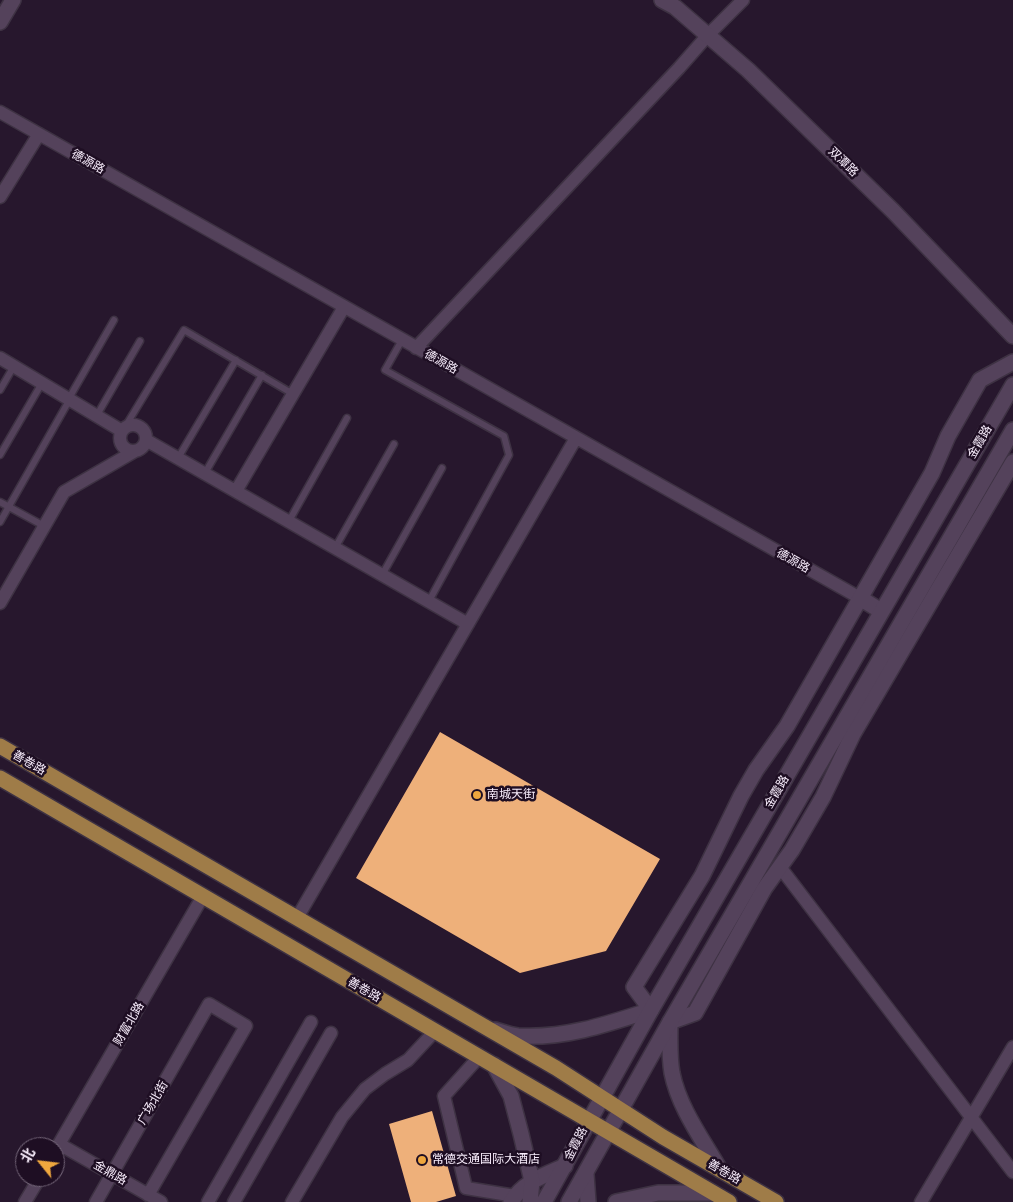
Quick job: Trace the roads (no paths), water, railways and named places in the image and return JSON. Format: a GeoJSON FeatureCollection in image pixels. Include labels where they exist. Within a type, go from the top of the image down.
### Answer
{"type":"FeatureCollection","features":[{"type":"Feature","properties":{"kind":"main road","name":"善卷路"},"geometry":{"type":"LineString","coordinates":[[0,746],[486,1028],[776,1202]]}},
{"type":"Feature","properties":{"kind":"main road","name":"善卷路"},"geometry":{"type":"LineString","coordinates":[[0,778],[729,1202]]}},
{"type":"Feature","properties":{"kind":"street"},"geometry":{"type":"LineString","coordinates":[[0,22],[13,0]]}},
{"type":"Feature","properties":{"kind":"street","name":"双潭路"},"geometry":{"type":"LineString","coordinates":[[662,0],[675,7],[748,70],[893,211],[1013,336]]}},
{"type":"Feature","properties":{"kind":"street"},"geometry":{"type":"LineString","coordinates":[[416,348],[673,76],[708,35],[743,0]]}},
{"type":"Feature","properties":{"kind":"street","name":"德源路"},"geometry":{"type":"LineString","coordinates":[[0,112],[881,611]]}},
{"type":"Feature","properties":{"kind":"street"},"geometry":{"type":"LineString","coordinates":[[0,196],[38,134]]}},
{"type":"Feature","properties":{"kind":"street"},"geometry":{"type":"LineString","coordinates":[[236,491],[344,307]]}},
{"type":"Feature","properties":{"kind":"street"},"geometry":{"type":"LineString","coordinates":[[0,358],[124,429]]}},
{"type":"Feature","properties":{"kind":"street"},"geometry":{"type":"LineString","coordinates":[[486,1028],[516,1036],[547,1035],[581,1031],[652,1010],[634,987],[702,876],[749,783],[787,726],[932,473],[948,436],[980,380],[1013,362]]}},
{"type":"Feature","properties":{"kind":"street","name":"金霞路"},"geometry":{"type":"LineString","coordinates":[[544,1202],[602,1097],[1013,385]]}},
{"type":"Feature","properties":{"kind":"street"},"geometry":{"type":"LineString","coordinates":[[0,603],[64,492],[142,447],[146,440],[144,431],[138,426],[129,425],[121,435],[121,443],[127,449],[135,451]]}},
{"type":"Feature","properties":{"kind":"street","name":"金霞路"},"geometry":{"type":"LineString","coordinates":[[570,1202],[670,1022],[748,902],[769,853],[845,736],[904,633],[1013,430]]}},
{"type":"Feature","properties":{"kind":"street"},"geometry":{"type":"LineString","coordinates":[[297,918],[576,438]]}},
{"type":"Feature","properties":{"kind":"street"},"geometry":{"type":"LineString","coordinates":[[146,440],[468,624]]}},
{"type":"Feature","properties":{"kind":"street"},"geometry":{"type":"LineString","coordinates":[[904,633],[1012,465],[997,458]]}},
{"type":"Feature","properties":{"kind":"street"},"geometry":{"type":"LineString","coordinates":[[748,902],[764,889],[780,867],[823,798],[845,736]]}},
{"type":"Feature","properties":{"kind":"street"},"geometry":{"type":"LineString","coordinates":[[769,853],[1013,1172]]}},
{"type":"Feature","properties":{"kind":"street"},"geometry":{"type":"LineString","coordinates":[[702,876],[722,888]]}},
{"type":"Feature","properties":{"kind":"street","name":"财富北路"},"geometry":{"type":"LineString","coordinates":[[63,1137],[203,896]]}},
{"type":"Feature","properties":{"kind":"street","name":"广场北街"},"geometry":{"type":"LineString","coordinates":[[96,1202],[209,1004],[246,1026],[148,1195]]}},
{"type":"Feature","properties":{"kind":"street"},"geometry":{"type":"LineString","coordinates":[[208,1202],[311,1022]]}},
{"type":"Feature","properties":{"kind":"street"},"geometry":{"type":"LineString","coordinates":[[670,1022],[672,1074],[680,1097],[692,1121],[720,1170]]}},
{"type":"Feature","properties":{"kind":"street"},"geometry":{"type":"LineString","coordinates":[[292,1202],[342,1117],[365,1088],[408,1060],[435,1031]]}},
{"type":"Feature","properties":{"kind":"street"},"geometry":{"type":"LineString","coordinates":[[234,1202],[331,1033]]}},
{"type":"Feature","properties":{"kind":"street"},"geometry":{"type":"LineString","coordinates":[[921,1202],[1013,1047]]}},
{"type":"Feature","properties":{"kind":"street"},"geometry":{"type":"LineString","coordinates":[[479,1057],[444,1096],[466,1188],[513,1199],[532,1181],[565,1166]]}},
{"type":"Feature","properties":{"kind":"street"},"geometry":{"type":"LineString","coordinates":[[494,1065],[511,1096],[532,1181],[530,1202]]}},
{"type":"Feature","properties":{"kind":"street","name":"金鼎路"},"geometry":{"type":"LineString","coordinates":[[65,1152],[112,1174],[160,1202]]}},
{"type":"Feature","properties":{"kind":"street"},"geometry":{"type":"LineString","coordinates":[[586,1174],[588,1202]]}},
{"type":"Feature","properties":{"kind":"street"},"geometry":{"type":"LineString","coordinates":[[25,1202],[34,1187]]}},
{"type":"Feature","properties":{"kind":"street"},"geometry":{"type":"LineString","coordinates":[[625,1201],[658,1193],[713,1193]]}},
{"type":"Feature","properties":{"kind":"lane"},"geometry":{"type":"LineString","coordinates":[[0,522],[114,320]]}},
{"type":"Feature","properties":{"kind":"lane"},"geometry":{"type":"LineString","coordinates":[[124,429],[184,330],[293,394]]}},
{"type":"Feature","properties":{"kind":"lane"},"geometry":{"type":"LineString","coordinates":[[402,340],[385,370],[504,436],[509,455],[429,602]]}},
{"type":"Feature","properties":{"kind":"lane"},"geometry":{"type":"LineString","coordinates":[[97,415],[140,341]]}},
{"type":"Feature","properties":{"kind":"lane"},"geometry":{"type":"LineString","coordinates":[[178,458],[236,360]]}},
{"type":"Feature","properties":{"kind":"lane"},"geometry":{"type":"LineString","coordinates":[[0,390],[14,366]]}},
{"type":"Feature","properties":{"kind":"lane"},"geometry":{"type":"LineString","coordinates":[[204,473],[262,376]]}},
{"type":"Feature","properties":{"kind":"lane"},"geometry":{"type":"LineString","coordinates":[[0,455],[42,383]]}},
{"type":"Feature","properties":{"kind":"lane"},"geometry":{"type":"LineString","coordinates":[[289,521],[347,418]]}},
{"type":"Feature","properties":{"kind":"lane"},"geometry":{"type":"LineString","coordinates":[[335,548],[394,444]]}},
{"type":"Feature","properties":{"kind":"lane"},"geometry":{"type":"LineString","coordinates":[[382,575],[442,468]]}},
{"type":"Feature","properties":{"kind":"lane"},"geometry":{"type":"LineString","coordinates":[[0,502],[44,526]]}},
{"type":"Feature","properties":{"kind":"place","name":"南城天街"},"geometry":{"type":"Point","coordinates":[477,795]}},
{"type":"Feature","properties":{"kind":"place","name":"常德交通国际大酒店"},"geometry":{"type":"Point","coordinates":[422,1160]}}]}
